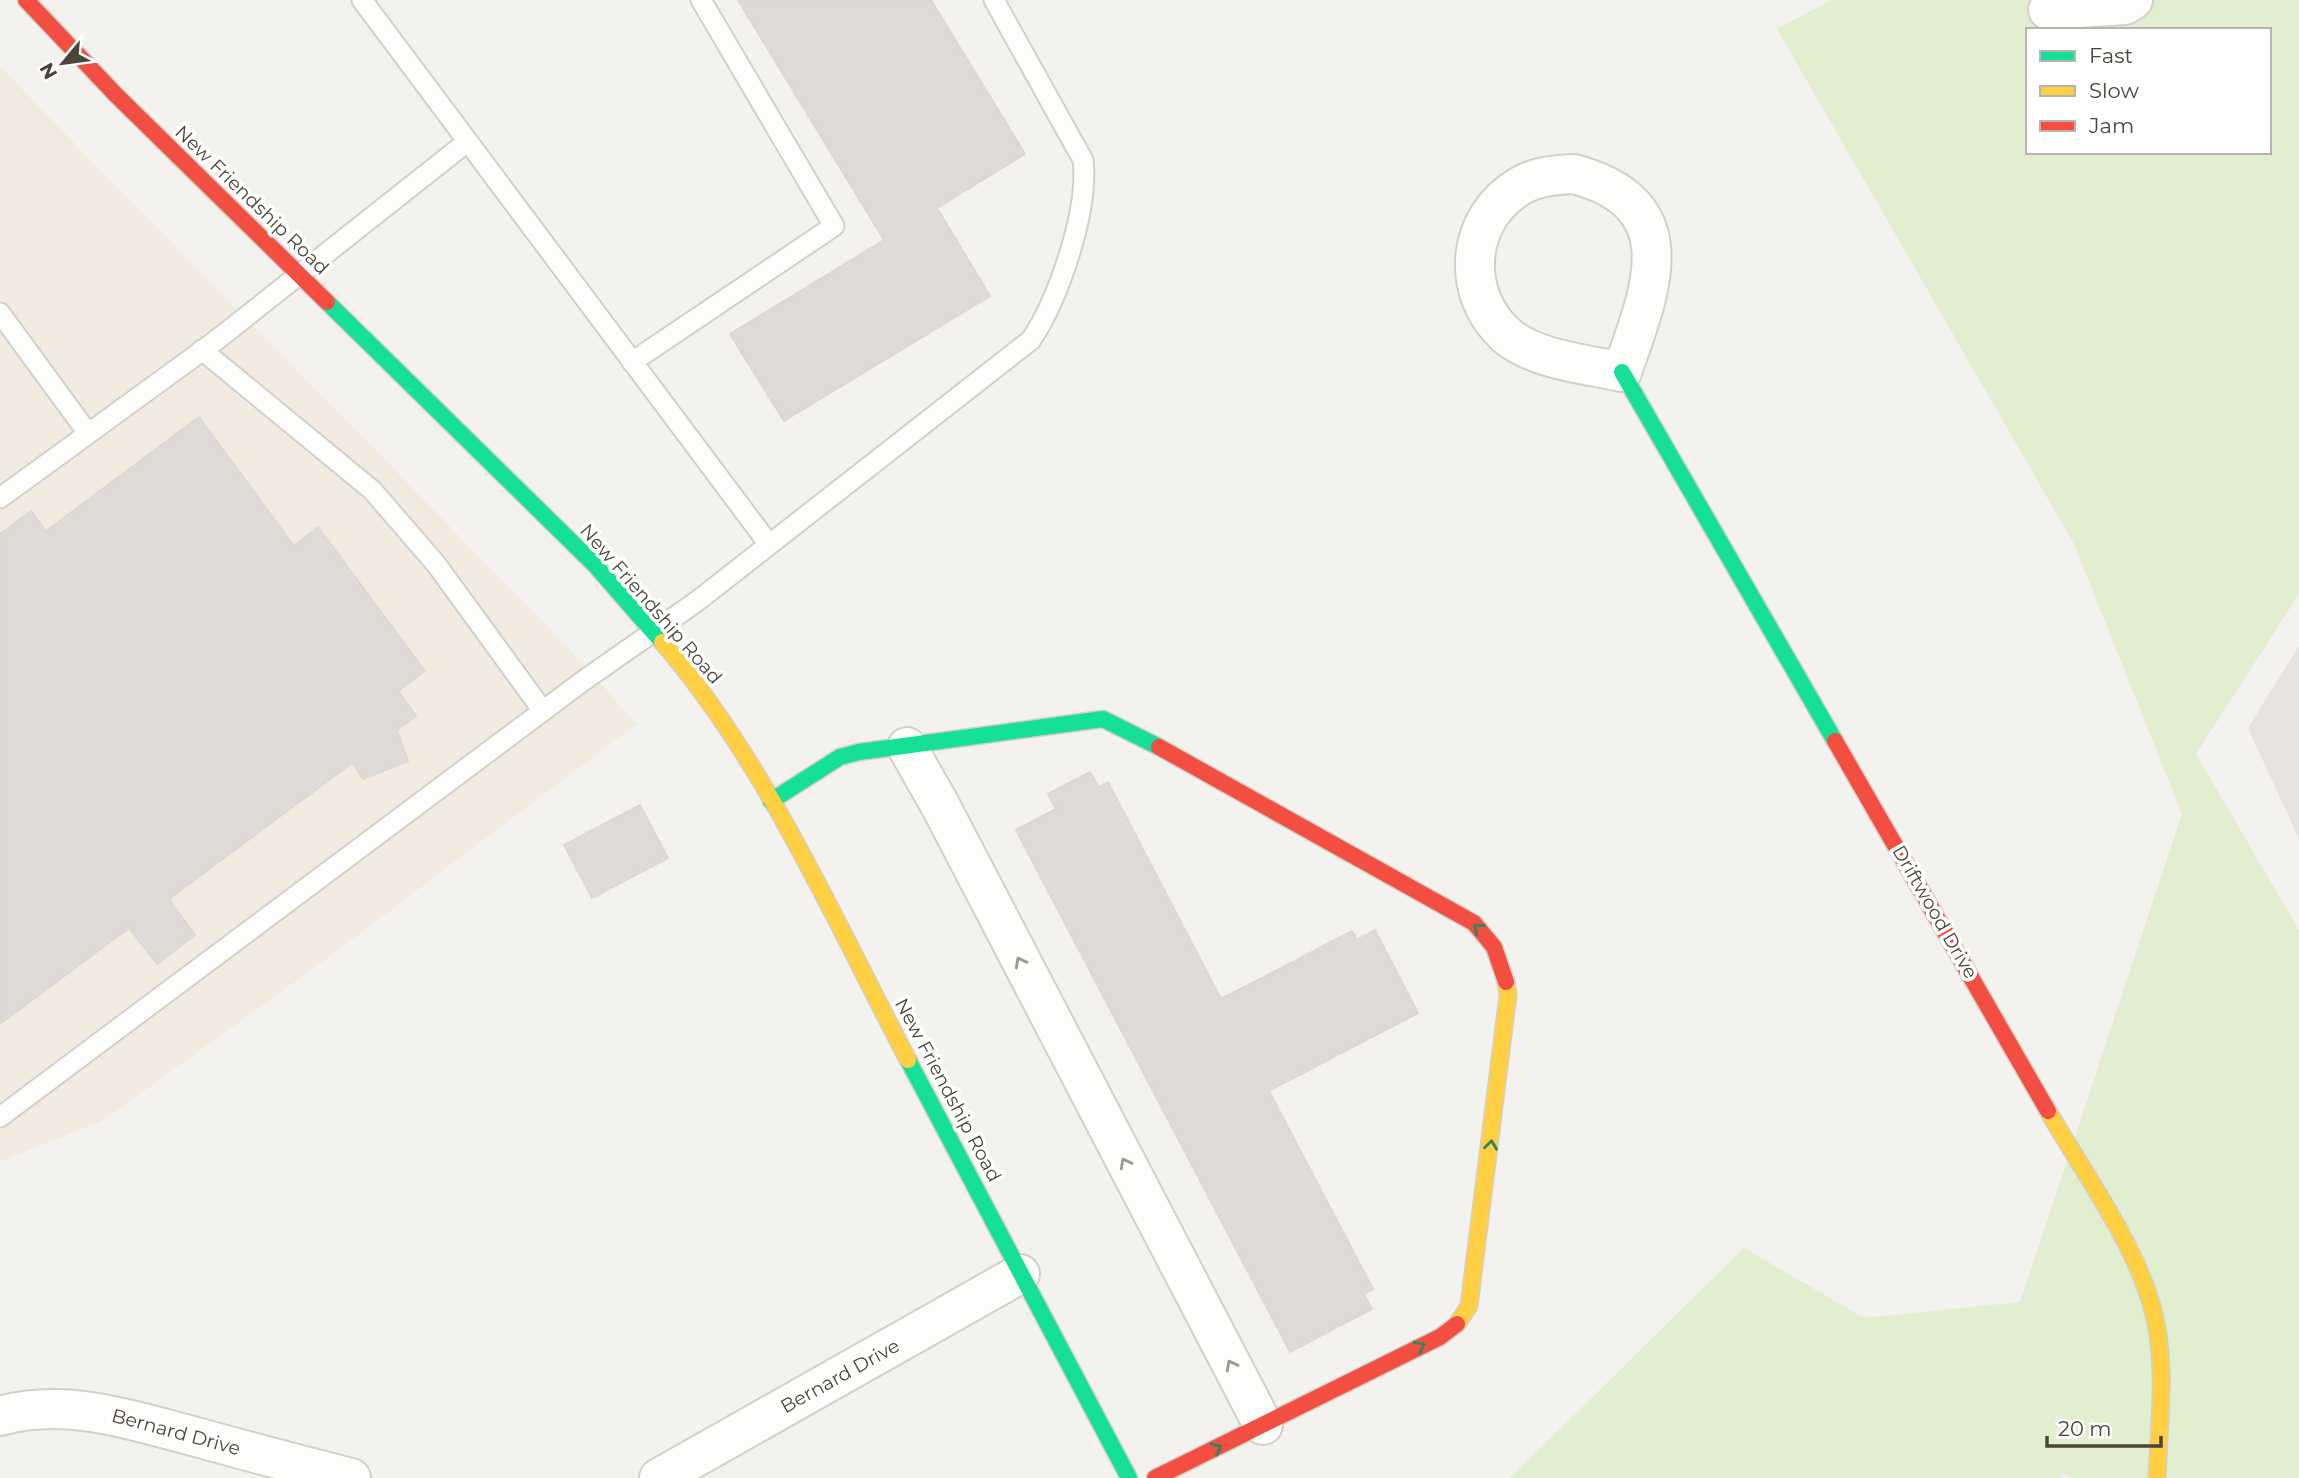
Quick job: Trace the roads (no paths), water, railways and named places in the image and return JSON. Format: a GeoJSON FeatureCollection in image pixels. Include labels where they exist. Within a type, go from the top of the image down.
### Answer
{"type":"FeatureCollection","features":[{"type":"Feature","properties":{"kind":"street","name":"New Friendship Road"},"geometry":{"type":"LineString","coordinates":[[26,0],[116,95],[595,565],[698,684],[771,801],[1129,1478]]}},
{"type":"Feature","properties":{"kind":"street"},"geometry":{"type":"LineString","coordinates":[[2048,10],[2125,5],[2133,0]]}},
{"type":"Feature","properties":{"kind":"street"},"geometry":{"type":"LineString","coordinates":[[1574,174],[1600,181],[1622,195],[1639,216],[1650,241],[1653,267],[1651,288],[1622,372],[1522,346],[1490,318],[1476,283],[1476,244],[1482,226],[1502,199],[1523,184],[1548,176],[1574,174]]}},
{"type":"Feature","properties":{"kind":"street","name":"Driftwood Drive"},"geometry":{"type":"LineString","coordinates":[[1622,372],[2137,1265],[2152,1305],[2161,1361],[2157,1478]]}},
{"type":"Feature","properties":{"kind":"street"},"geometry":{"type":"LineString","coordinates":[[771,801],[840,757],[1103,719],[1120,725],[1474,923],[1491,940],[1506,969],[1508,995],[1469,1306],[1455,1326],[1440,1336],[1155,1478]]}},
{"type":"Feature","properties":{"kind":"street"},"geometry":{"type":"LineString","coordinates":[[907,747],[940,805],[1262,1425]]}},
{"type":"Feature","properties":{"kind":"street","name":"Bernard Drive"},"geometry":{"type":"LineString","coordinates":[[659,1478],[1020,1274]]}},
{"type":"Feature","properties":{"kind":"street","name":"Bernard Drive"},"geometry":{"type":"LineString","coordinates":[[0,1416],[23,1409],[54,1407],[100,1412],[351,1478]]}},
{"type":"Feature","properties":{"kind":"lane"},"geometry":{"type":"LineString","coordinates":[[362,0],[768,543]]}},
{"type":"Feature","properties":{"kind":"lane"},"geometry":{"type":"LineString","coordinates":[[632,362],[834,226],[701,0]]}},
{"type":"Feature","properties":{"kind":"lane"},"geometry":{"type":"LineString","coordinates":[[0,1117],[543,711],[696,602],[768,543],[1031,340],[1045,319],[1082,212],[1085,183],[1083,160],[994,0]]}},
{"type":"Feature","properties":{"kind":"lane"},"geometry":{"type":"LineString","coordinates":[[0,498],[202,349],[467,142]]}},
{"type":"Feature","properties":{"kind":"lane"},"geometry":{"type":"LineString","coordinates":[[0,313],[87,432]]}},
{"type":"Feature","properties":{"kind":"lane"},"geometry":{"type":"LineString","coordinates":[[202,349],[372,490],[436,564],[543,711]]}}]}
